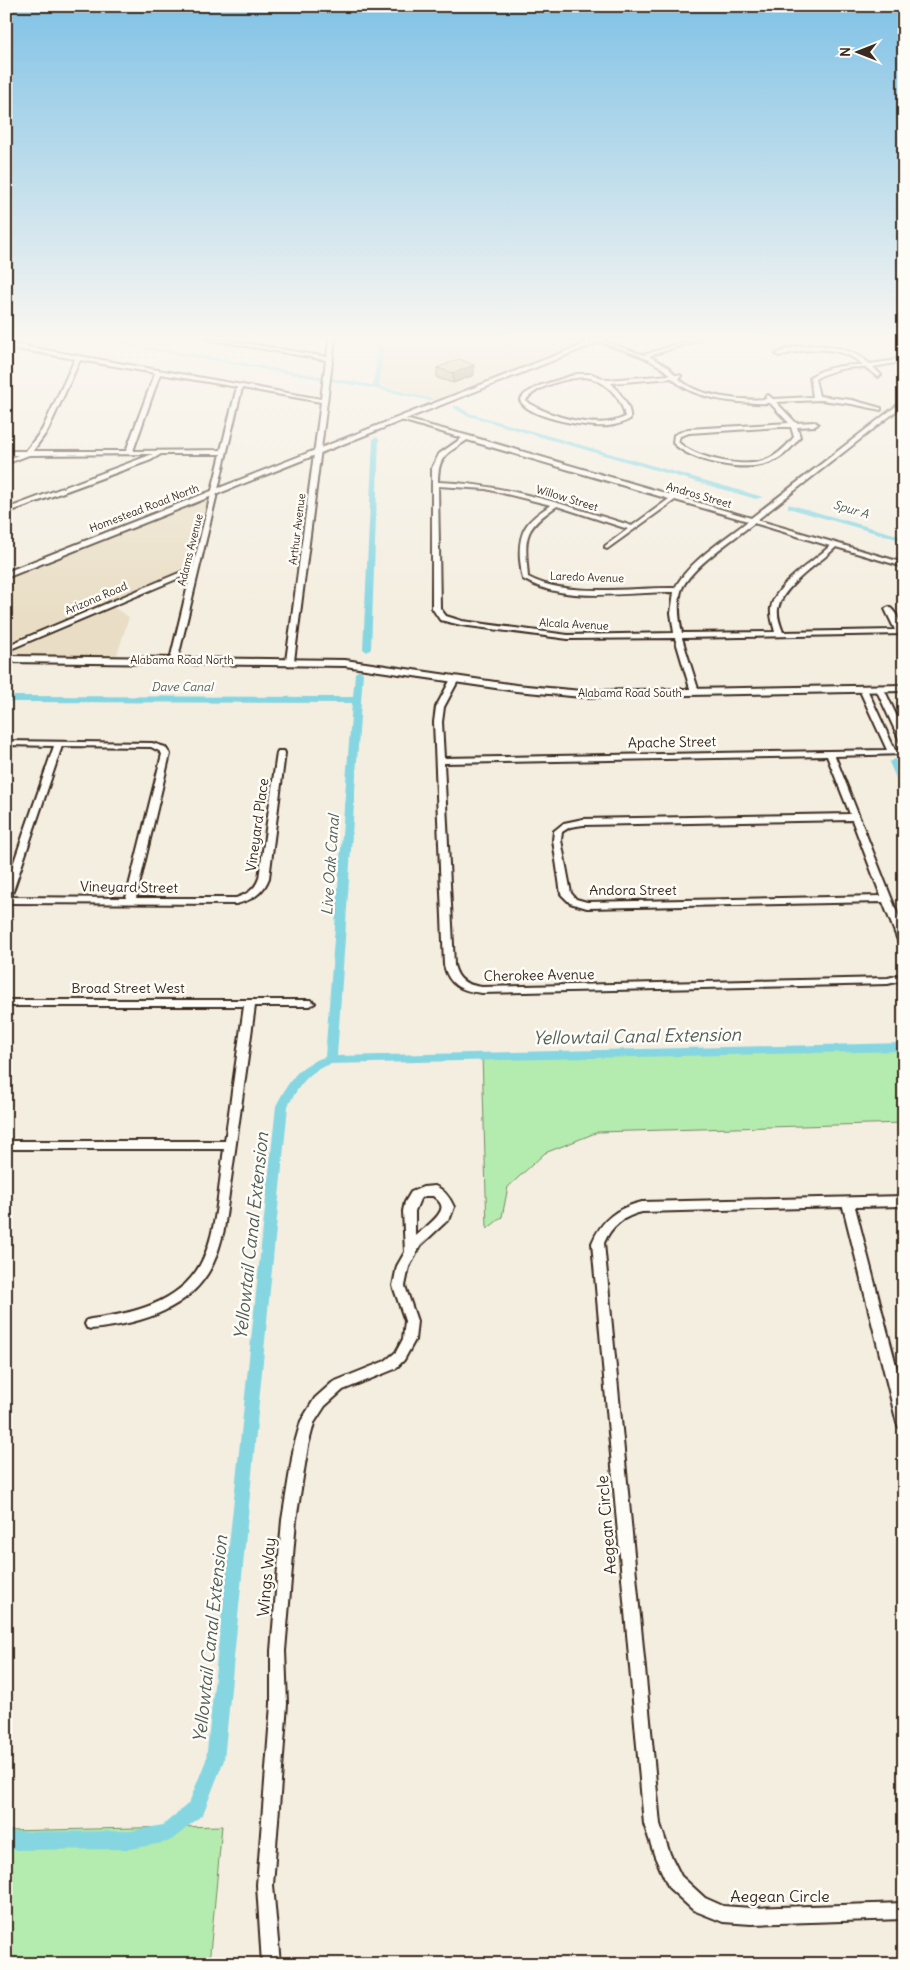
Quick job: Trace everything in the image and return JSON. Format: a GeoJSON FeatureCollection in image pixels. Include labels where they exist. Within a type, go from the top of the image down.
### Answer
{"type":"FeatureCollection","features":[{"type":"Feature","properties":{"kind":"main road","name":"Homestead Road North"},"geometry":{"type":"LineString","coordinates":[[6,575],[372,431]]}},
{"type":"Feature","properties":{"kind":"main road","name":"Alabama Road North"},"geometry":{"type":"LineString","coordinates":[[6,659],[290,661],[358,664]]}},
{"type":"Feature","properties":{"kind":"main road","name":"Alabama Road South"},"geometry":{"type":"LineString","coordinates":[[358,664],[563,693],[904,688]]}},
{"type":"Feature","properties":{"kind":"street"},"geometry":{"type":"LineString","coordinates":[[6,462],[28,453],[44,431]]}},
{"type":"Feature","properties":{"kind":"street"},"geometry":{"type":"LineString","coordinates":[[129,452],[137,431]]}},
{"type":"Feature","properties":{"kind":"street","name":"Adams Avenue"},"geometry":{"type":"LineString","coordinates":[[174,660],[228,431]]}},
{"type":"Feature","properties":{"kind":"street","name":"Arthur Avenue"},"geometry":{"type":"LineString","coordinates":[[290,661],[320,431]]}},
{"type":"Feature","properties":{"kind":"street","name":"Andros Street"},"geometry":{"type":"LineString","coordinates":[[445,431],[904,565]]}},
{"type":"Feature","properties":{"kind":"street"},"geometry":{"type":"LineString","coordinates":[[689,431],[677,435],[675,442],[680,448],[733,464],[756,465],[772,459],[793,442],[798,434],[797,431]]}},
{"type":"Feature","properties":{"kind":"street"},"geometry":{"type":"LineString","coordinates":[[695,692],[674,613],[678,590],[696,566],[867,431]]}},
{"type":"Feature","properties":{"kind":"street","name":"Alcala Avenue"},"geometry":{"type":"LineString","coordinates":[[467,437],[438,458],[435,484],[436,608],[443,618],[461,623],[555,636],[902,632]]}},
{"type":"Feature","properties":{"kind":"street"},"geometry":{"type":"LineString","coordinates":[[6,511],[149,459],[160,452]]}},
{"type":"Feature","properties":{"kind":"street"},"geometry":{"type":"LineString","coordinates":[[6,453],[223,452]]}},
{"type":"Feature","properties":{"kind":"street","name":"Willow Street"},"geometry":{"type":"LineString","coordinates":[[435,484],[491,487],[632,528]]}},
{"type":"Feature","properties":{"kind":"street"},"geometry":{"type":"LineString","coordinates":[[607,547],[674,498]]}},
{"type":"Feature","properties":{"kind":"street","name":"Laredo Avenue"},"geometry":{"type":"LineString","coordinates":[[555,505],[533,519],[523,534],[525,578],[530,583],[546,588],[569,590],[678,590]]}},
{"type":"Feature","properties":{"kind":"street"},"geometry":{"type":"LineString","coordinates":[[780,634],[775,615],[777,601],[786,589],[835,545]]}},
{"type":"Feature","properties":{"kind":"street","name":"Arizona Road"},"geometry":{"type":"LineString","coordinates":[[6,648],[195,569]]}},
{"type":"Feature","properties":{"kind":"street"},"geometry":{"type":"LineString","coordinates":[[889,609],[902,632]]}},
{"type":"Feature","properties":{"kind":"street","name":"Cherokee Avenue"},"geometry":{"type":"LineString","coordinates":[[455,679],[445,695],[438,715],[449,965],[450,975],[456,983],[466,988],[482,990],[888,981],[904,977]]}},
{"type":"Feature","properties":{"kind":"street"},"geometry":{"type":"LineString","coordinates":[[863,689],[892,752]]}},
{"type":"Feature","properties":{"kind":"street"},"geometry":{"type":"LineString","coordinates":[[880,689],[904,742]]}},
{"type":"Feature","properties":{"kind":"street"},"geometry":{"type":"LineString","coordinates":[[6,743],[152,745],[164,752],[153,810],[130,901]]}},
{"type":"Feature","properties":{"kind":"street"},"geometry":{"type":"LineString","coordinates":[[6,899],[59,744]]}},
{"type":"Feature","properties":{"kind":"street","name":"Apache Street"},"geometry":{"type":"LineString","coordinates":[[440,761],[904,752]]}},
{"type":"Feature","properties":{"kind":"street","name":"Vineyard Place"},"geometry":{"type":"LineString","coordinates":[[252,897],[262,885],[264,878],[281,753]]}},
{"type":"Feature","properties":{"kind":"street"},"geometry":{"type":"LineString","coordinates":[[830,753],[904,943]]}},
{"type":"Feature","properties":{"kind":"street","name":"Andora Street"},"geometry":{"type":"LineString","coordinates":[[854,817],[583,822],[568,825],[558,831],[557,840],[566,894],[574,901],[587,905],[602,906],[886,899]]}},
{"type":"Feature","properties":{"kind":"street","name":"Vineyard Street"},"geometry":{"type":"LineString","coordinates":[[6,899],[236,901],[252,897]]}},
{"type":"Feature","properties":{"kind":"street","name":"Broad Street West"},"geometry":{"type":"LineString","coordinates":[[6,1003],[310,1002]]}},
{"type":"Feature","properties":{"kind":"street"},"geometry":{"type":"LineString","coordinates":[[91,1324],[111,1323],[150,1311],[168,1302],[195,1282],[204,1270],[212,1252],[218,1230],[250,1003]]}},
{"type":"Feature","properties":{"kind":"street"},"geometry":{"type":"LineString","coordinates":[[6,1145],[230,1145]]}},
{"type":"Feature","properties":{"kind":"street","name":"Wings Way"},"geometry":{"type":"LineString","coordinates":[[271,1964],[265,1885],[279,1704],[278,1651],[293,1483],[308,1421],[320,1402],[338,1386],[390,1364],[400,1356],[409,1340],[410,1321],[400,1286],[403,1266],[417,1242],[446,1214],[448,1207],[446,1200],[435,1191],[422,1192],[413,1196],[409,1204],[411,1252]]}},
{"type":"Feature","properties":{"kind":"street","name":"Aegean Circle"},"geometry":{"type":"LineString","coordinates":[[904,1201],[642,1206],[626,1210],[602,1230],[598,1243],[652,1824],[663,1857],[675,1882],[699,1904],[723,1914],[751,1916],[904,1911]]}},
{"type":"Feature","properties":{"kind":"street"},"geometry":{"type":"LineString","coordinates":[[848,1202],[904,1423]]}},
{"type":"Feature","properties":{"kind":"shaded area"},"geometry":{"type":"Polygon","coordinates":[[[213,493],[195,569],[6,649],[6,575],[213,493]]]}},
{"type":"Feature","properties":{"kind":"shaded area"},"geometry":{"type":"Polygon","coordinates":[[[111,606],[129,617],[116,658],[6,657],[6,651],[111,606]]]}},
{"type":"Feature","properties":{"kind":"green space"},"geometry":{"type":"Polygon","coordinates":[[[904,1045],[904,1123],[598,1132],[545,1153],[508,1187],[502,1217],[487,1229],[482,1054],[904,1045]]]}},
{"type":"Feature","properties":{"kind":"green space"},"geometry":{"type":"Polygon","coordinates":[[[222,1826],[209,1964],[6,1964],[6,1831],[222,1826]]]}},
{"type":"Feature","properties":{"kind":"waterway","name":"Spur A"},"geometry":{"type":"LineString","coordinates":[[527,431],[759,497]]}},
{"type":"Feature","properties":{"kind":"waterway","name":"Live Oak Canal"},"geometry":{"type":"LineString","coordinates":[[367,649],[376,439]]}},
{"type":"Feature","properties":{"kind":"waterway","name":"Spur A"},"geometry":{"type":"LineString","coordinates":[[791,506],[904,539]]}},
{"type":"Feature","properties":{"kind":"waterway","name":"Live Oak Canal"},"geometry":{"type":"LineString","coordinates":[[331,1060],[359,673]]}},
{"type":"Feature","properties":{"kind":"waterway","name":"Dave Canal"},"geometry":{"type":"LineString","coordinates":[[6,699],[357,700]]}},
{"type":"Feature","properties":{"kind":"waterway"},"geometry":{"type":"LineString","coordinates":[[894,762],[904,785]]}},
{"type":"Feature","properties":{"kind":"waterway","name":"Yellowtail Canal Extension"},"geometry":{"type":"LineString","coordinates":[[331,1060],[904,1047]]}},
{"type":"Feature","properties":{"kind":"waterway","name":"Yellowtail Canal Extension"},"geometry":{"type":"LineString","coordinates":[[6,1841],[131,1840],[167,1833],[196,1809],[215,1760],[282,1106],[300,1076],[312,1066],[331,1060]]}}]}
